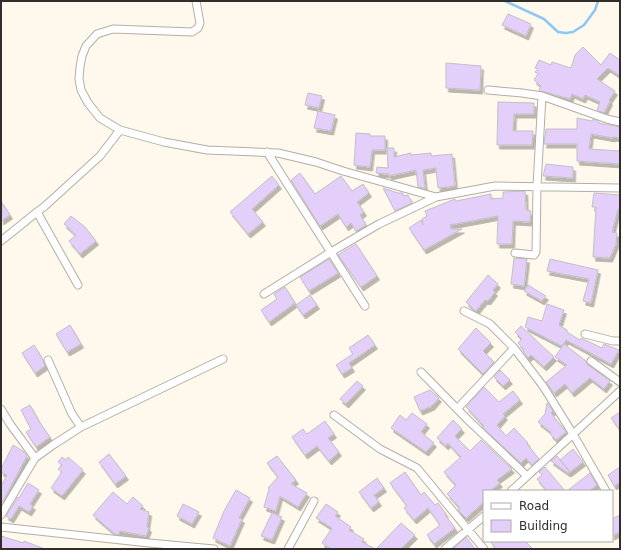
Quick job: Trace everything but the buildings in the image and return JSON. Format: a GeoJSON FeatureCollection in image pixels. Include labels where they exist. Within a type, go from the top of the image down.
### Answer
{"type":"FeatureCollection","features":[{"type":"Feature","properties":{"kind":"street"},"geometry":{"type":"LineString","coordinates":[[196,1],[200,22],[198,28],[192,32],[113,29],[97,34],[86,46],[80,67],[80,90],[100,118],[120,130],[164,142],[207,150],[278,153],[316,162],[436,197]]}},
{"type":"Feature","properties":{"kind":"street"},"geometry":{"type":"LineString","coordinates":[[488,90],[522,92],[542,96],[607,119],[620,122]]}},
{"type":"Feature","properties":{"kind":"street"},"geometry":{"type":"LineString","coordinates":[[515,253],[534,255],[536,252],[537,186],[542,96]]}},
{"type":"Feature","properties":{"kind":"street"},"geometry":{"type":"LineString","coordinates":[[1,241],[36,212],[46,206],[100,156],[120,130]]}},
{"type":"Feature","properties":{"kind":"street"},"geometry":{"type":"LineString","coordinates":[[267,152],[365,306]]}},
{"type":"Feature","properties":{"kind":"street"},"geometry":{"type":"LineString","coordinates":[[264,294],[379,224],[436,197],[495,186],[620,188]]}},
{"type":"Feature","properties":{"kind":"street"},"geometry":{"type":"LineString","coordinates":[[36,212],[78,285]]}},
{"type":"Feature","properties":{"kind":"street"},"geometry":{"type":"LineString","coordinates":[[464,311],[490,324],[514,348],[543,386],[574,434],[605,490]]}},
{"type":"Feature","properties":{"kind":"street"},"geometry":{"type":"LineString","coordinates":[[585,334],[613,341],[620,341]]}},
{"type":"Feature","properties":{"kind":"street"},"geometry":{"type":"LineString","coordinates":[[457,409],[514,348]]}},
{"type":"Feature","properties":{"kind":"street"},"geometry":{"type":"LineString","coordinates":[[1,515],[35,458],[80,427],[223,359]]}},
{"type":"Feature","properties":{"kind":"street"},"geometry":{"type":"LineString","coordinates":[[48,360],[72,414],[80,427]]}},
{"type":"Feature","properties":{"kind":"street"},"geometry":{"type":"LineString","coordinates":[[591,361],[620,382]]}},
{"type":"Feature","properties":{"kind":"street"},"geometry":{"type":"LineString","coordinates":[[421,372],[527,476]]}},
{"type":"Feature","properties":{"kind":"street"},"geometry":{"type":"LineString","coordinates":[[511,490],[620,391]]}},
{"type":"Feature","properties":{"kind":"street"},"geometry":{"type":"LineString","coordinates":[[1,409],[35,458]]}},
{"type":"Feature","properties":{"kind":"street"},"geometry":{"type":"LineString","coordinates":[[334,415],[380,449],[416,468],[469,529],[484,549]]}},
{"type":"Feature","properties":{"kind":"street"},"geometry":{"type":"LineString","coordinates":[[288,549],[314,500]]}},
{"type":"Feature","properties":{"kind":"street"},"geometry":{"type":"LineString","coordinates":[[445,549],[483,517]]}},
{"type":"Feature","properties":{"kind":"street"},"geometry":{"type":"LineString","coordinates":[[1,527],[214,549]]}},
{"type":"Feature","properties":{"kind":"waterway"},"geometry":{"type":"LineString","coordinates":[[505,1],[544,19],[558,32],[566,33],[573,32],[584,25],[595,10],[598,1]]}}]}
